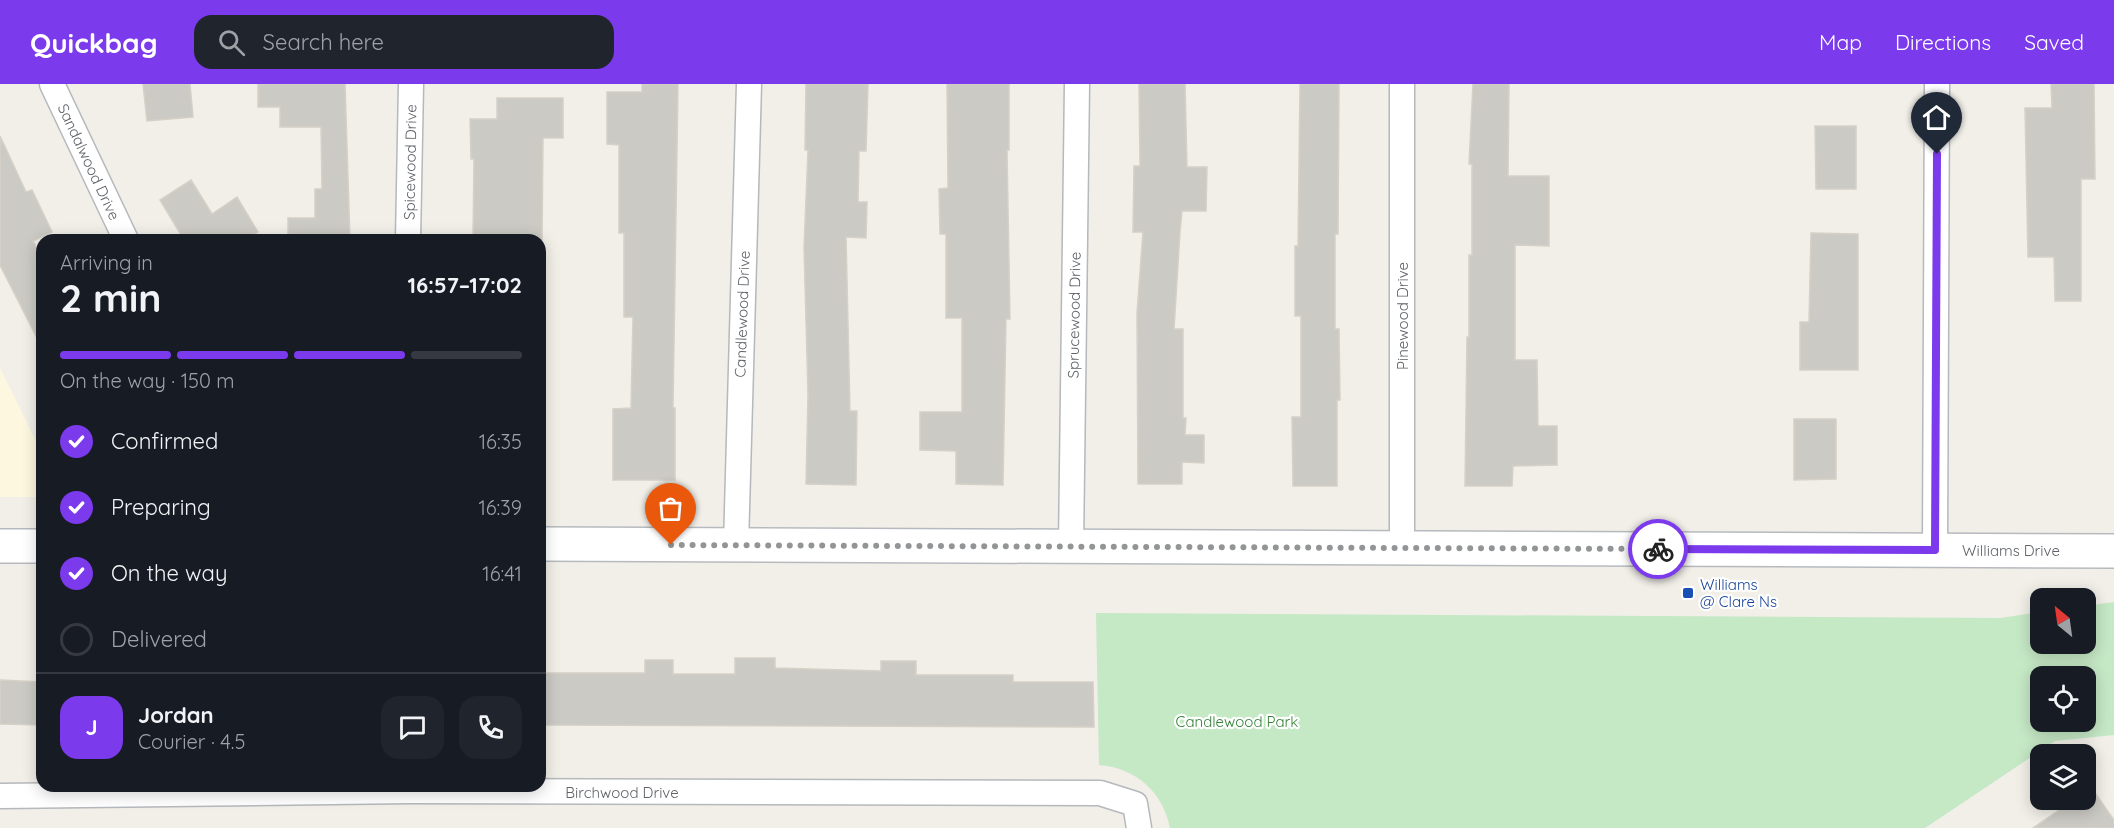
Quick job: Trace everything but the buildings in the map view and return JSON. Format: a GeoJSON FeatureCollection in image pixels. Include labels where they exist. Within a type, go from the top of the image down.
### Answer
{"type":"FeatureCollection","features":[{"type":"Feature","properties":{"kind":"street","name":"Sandalwood Drive"},"geometry":{"type":"LineString","coordinates":[[52,84],[123,234]]}},
{"type":"Feature","properties":{"kind":"street","name":"Spicewood Drive"},"geometry":{"type":"LineString","coordinates":[[408,234],[411,84]]}},
{"type":"Feature","properties":{"kind":"street","name":"Candlewood Drive"},"geometry":{"type":"LineString","coordinates":[[736,545],[748,84]]}},
{"type":"Feature","properties":{"kind":"street","name":"Sprucewood Drive"},"geometry":{"type":"LineString","coordinates":[[1071,547],[1077,84]]}},
{"type":"Feature","properties":{"kind":"street","name":"Pinewood Drive"},"geometry":{"type":"LineString","coordinates":[[1402,84],[1402,548]]}},
{"type":"Feature","properties":{"kind":"street"},"geometry":{"type":"LineString","coordinates":[[1935,550],[1937,84]]}},
{"type":"Feature","properties":{"kind":"street","name":"Williams Drive"},"geometry":{"type":"LineString","coordinates":[[546,544],[2114,551]]}},
{"type":"Feature","properties":{"kind":"street"},"geometry":{"type":"LineString","coordinates":[[0,546],[36,546]]}},
{"type":"Feature","properties":{"kind":"street","name":"Birchwood Drive"},"geometry":{"type":"LineString","coordinates":[[546,789],[1100,793],[1135,804],[1139,828]]}},
{"type":"Feature","properties":{"kind":"street","name":"Birchwood Drive"},"geometry":{"type":"LineString","coordinates":[[0,796],[205,792]]}},
{"type":"Feature","properties":{"kind":"shaded area"},"geometry":{"type":"Polygon","coordinates":[[[0,368],[36,441],[36,497],[0,497],[0,368]]]}},
{"type":"Feature","properties":{"kind":"green space","name":"Candlewood Park"},"geometry":{"type":"Polygon","coordinates":[[[2114,602],[2114,735],[2055,741],[2051,744],[2030,744],[2030,758],[1925,828],[1170,828],[1161,803],[1146,784],[1125,771],[1099,765],[1096,613],[2000,618],[2030,614],[2030,654],[2096,654],[2096,604],[2114,602]]]}},
{"type":"Feature","properties":{"kind":"way so far"},"geometry":{"type":"LineString","coordinates":[[671,545],[1658,549]]}},
{"type":"Feature","properties":{"kind":"place","name":"Williams @ Clare Ns"},"geometry":{"type":"Point","coordinates":[1688,593]}},
{"type":"Feature","properties":{"kind":"route"},"geometry":{"type":"LineString","coordinates":[[1658,549],[1935,550],[1937,154]]}}]}
